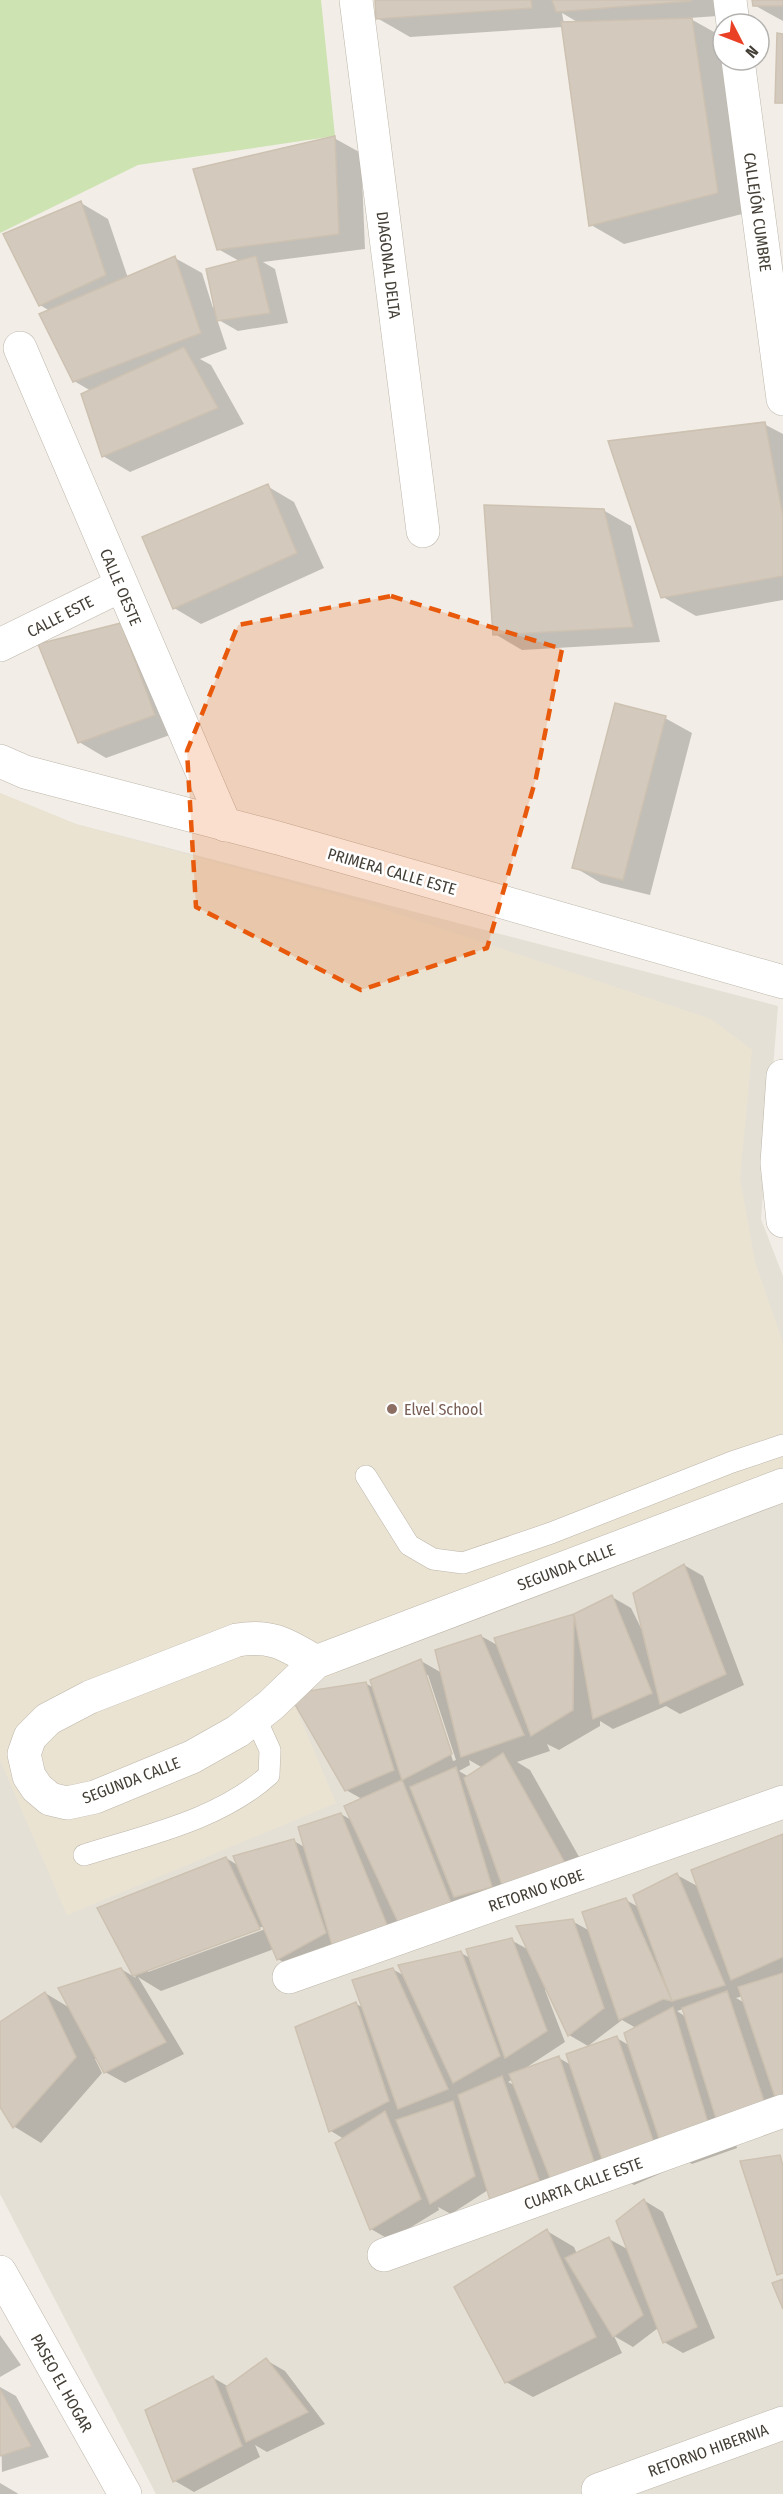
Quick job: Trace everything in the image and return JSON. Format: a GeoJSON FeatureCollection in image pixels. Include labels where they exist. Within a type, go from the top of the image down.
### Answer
{"type":"FeatureCollection","features":[{"type":"Feature","properties":{"kind":"street","name":"DIAGONAL DELTA"},"geometry":{"type":"LineString","coordinates":[[356,0],[423,531]]}},
{"type":"Feature","properties":{"kind":"street","name":"CALLEJÓN CUMBRE"},"geometry":{"type":"LineString","coordinates":[[740,72],[783,399]]}},
{"type":"Feature","properties":{"kind":"street","name":"CALLE OESTE"},"geometry":{"type":"LineString","coordinates":[[20,348],[120,586],[225,825]]}},
{"type":"Feature","properties":{"kind":"street","name":"CALLE ESTE"},"geometry":{"type":"LineString","coordinates":[[0,645],[120,586]]}},
{"type":"Feature","properties":{"kind":"street","name":"PRIMERA CALLE ESTE"},"geometry":{"type":"LineString","coordinates":[[0,761],[26,772],[225,825],[783,982]]}},
{"type":"Feature","properties":{"kind":"street"},"geometry":{"type":"LineString","coordinates":[[783,1076],[777,1163],[783,1221]]}},
{"type":"Feature","properties":{"kind":"street","name":"SEGUNDA CALLE"},"geometry":{"type":"LineString","coordinates":[[316,1662],[283,1643],[259,1636],[237,1640],[90,1697],[48,1719],[30,1737],[24,1754],[29,1776],[36,1788],[50,1798],[67,1803],[95,1797],[192,1756],[238,1731],[316,1662],[783,1485]]}},
{"type":"Feature","properties":{"kind":"street","name":"RETORNO KOBE"},"geometry":{"type":"LineString","coordinates":[[289,1977],[783,1802]]}},
{"type":"Feature","properties":{"kind":"street","name":"CUARTA CALLE ESTE"},"geometry":{"type":"LineString","coordinates":[[384,2255],[783,2110]]}},
{"type":"Feature","properties":{"kind":"street","name":"PASEO EL HOGAR"},"geometry":{"type":"LineString","coordinates":[[0,2272],[125,2494]]}},
{"type":"Feature","properties":{"kind":"street","name":"RETORNO HIBERNIA"},"geometry":{"type":"LineString","coordinates":[[598,2490],[783,2423]]}},
{"type":"Feature","properties":{"kind":"lane"},"geometry":{"type":"LineString","coordinates":[[366,1476],[409,1545],[433,1559],[463,1563],[551,1533],[732,1462],[783,1445]]}},
{"type":"Feature","properties":{"kind":"lane"},"geometry":{"type":"LineString","coordinates":[[84,1855],[190,1821],[249,1794],[269,1775],[270,1750],[255,1717]]}},
{"type":"Feature","properties":{"kind":"highlighted area"},"geometry":{"type":"Polygon","coordinates":[[[391,596],[562,649],[536,778],[487,948],[361,990],[196,907],[187,751],[238,625],[391,596]]]}},
{"type":"Feature","properties":{"kind":"shaded area"},"geometry":{"type":"Polygon","coordinates":[[[0,793],[76,824],[778,1006],[761,1219],[783,1276],[783,2494],[156,2494],[0,2194],[0,793]]]}},
{"type":"Feature","properties":{"kind":"shaded area","name":"Elvel School"},"geometry":{"type":"Polygon","coordinates":[[[0,793],[76,824],[365,903],[711,1019],[752,1050],[740,1178],[755,1262],[783,1343],[783,1475],[290,1694],[336,1803],[67,1915],[0,1760],[0,793]]]}},
{"type":"Feature","properties":{"kind":"green space"},"geometry":{"type":"Polygon","coordinates":[[[0,0],[321,0],[335,136],[138,165],[0,233],[0,0]]]}},
{"type":"Feature","properties":{"kind":"building"},"geometry":{"type":"Polygon","coordinates":[[[375,0],[531,0],[532,8],[376,19],[375,0]]]}},
{"type":"Feature","properties":{"kind":"building"},"geometry":{"type":"Polygon","coordinates":[[[552,0],[691,0],[691,1],[556,12],[552,0]]]}},
{"type":"Feature","properties":{"kind":"building"},"geometry":{"type":"Polygon","coordinates":[[[752,0],[783,0],[783,6],[753,6],[752,0]]]}},
{"type":"Feature","properties":{"kind":"building"},"geometry":{"type":"Polygon","coordinates":[[[692,18],[718,193],[589,226],[561,22],[692,18]]]}},
{"type":"Feature","properties":{"kind":"building"},"geometry":{"type":"Polygon","coordinates":[[[777,33],[783,34],[783,103],[775,103],[777,33]]]}},
{"type":"Feature","properties":{"kind":"building"},"geometry":{"type":"Polygon","coordinates":[[[335,136],[339,234],[217,250],[193,169],[335,136]]]}},
{"type":"Feature","properties":{"kind":"building"},"geometry":{"type":"Polygon","coordinates":[[[81,201],[106,275],[39,306],[3,234],[81,201]]]}},
{"type":"Feature","properties":{"kind":"building"},"geometry":{"type":"Polygon","coordinates":[[[175,256],[201,333],[73,382],[39,314],[175,256]]]}},
{"type":"Feature","properties":{"kind":"building"},"geometry":{"type":"Polygon","coordinates":[[[256,256],[270,313],[217,321],[206,269],[256,256]]]}},
{"type":"Feature","properties":{"kind":"building"},"geometry":{"type":"Polygon","coordinates":[[[184,347],[218,408],[102,457],[81,394],[184,347]]]}},
{"type":"Feature","properties":{"kind":"building"},"geometry":{"type":"Polygon","coordinates":[[[765,422],[783,516],[783,576],[661,598],[608,441],[765,422]]]}},
{"type":"Feature","properties":{"kind":"building"},"geometry":{"type":"Polygon","coordinates":[[[268,484],[297,553],[173,609],[142,537],[268,484]]]}},
{"type":"Feature","properties":{"kind":"building"},"geometry":{"type":"Polygon","coordinates":[[[484,505],[604,509],[633,627],[493,635],[484,505]]]}},
{"type":"Feature","properties":{"kind":"building"},"geometry":{"type":"Polygon","coordinates":[[[121,623],[155,715],[78,743],[38,644],[121,623]]]}},
{"type":"Feature","properties":{"kind":"building"},"geometry":{"type":"Polygon","coordinates":[[[615,703],[666,716],[623,880],[572,868],[615,703]]]}},
{"type":"Feature","properties":{"kind":"building"},"geometry":{"type":"Polygon","coordinates":[[[684,1564],[726,1674],[660,1704],[633,1593],[684,1564]]]}},
{"type":"Feature","properties":{"kind":"building"},"geometry":{"type":"Polygon","coordinates":[[[612,1595],[652,1693],[593,1719],[574,1614],[612,1595]]]}},
{"type":"Feature","properties":{"kind":"building"},"geometry":{"type":"Polygon","coordinates":[[[574,1614],[573,1710],[531,1736],[494,1638],[574,1614]]]}},
{"type":"Feature","properties":{"kind":"building"},"geometry":{"type":"Polygon","coordinates":[[[481,1635],[524,1735],[461,1757],[435,1650],[481,1635]]]}},
{"type":"Feature","properties":{"kind":"building"},"geometry":{"type":"Polygon","coordinates":[[[421,1659],[452,1754],[402,1780],[370,1680],[421,1659]]]}},
{"type":"Feature","properties":{"kind":"building"},"geometry":{"type":"Polygon","coordinates":[[[366,1682],[394,1770],[345,1791],[289,1694],[366,1682]]]}},
{"type":"Feature","properties":{"kind":"building"},"geometry":{"type":"Polygon","coordinates":[[[503,1753],[565,1863],[502,1885],[464,1778],[503,1753]]]}},
{"type":"Feature","properties":{"kind":"building"},"geometry":{"type":"Polygon","coordinates":[[[456,1767],[492,1887],[454,1897],[410,1787],[456,1767]]]}},
{"type":"Feature","properties":{"kind":"building"},"geometry":{"type":"Polygon","coordinates":[[[402,1780],[451,1903],[399,1924],[344,1806],[402,1780]]]}},
{"type":"Feature","properties":{"kind":"building"},"geometry":{"type":"Polygon","coordinates":[[[341,1813],[387,1925],[334,1952],[298,1827],[341,1813]]]}},
{"type":"Feature","properties":{"kind":"building"},"geometry":{"type":"Polygon","coordinates":[[[783,1834],[783,1957],[731,1980],[691,1870],[783,1834]]]}},
{"type":"Feature","properties":{"kind":"building"},"geometry":{"type":"Polygon","coordinates":[[[294,1839],[326,1933],[277,1960],[233,1856],[294,1839]]]}},
{"type":"Feature","properties":{"kind":"building"},"geometry":{"type":"Polygon","coordinates":[[[226,1857],[260,1929],[133,1976],[97,1908],[226,1857]]]}},
{"type":"Feature","properties":{"kind":"building"},"geometry":{"type":"Polygon","coordinates":[[[677,1873],[725,1985],[672,2001],[633,1895],[677,1873]]]}},
{"type":"Feature","properties":{"kind":"building"},"geometry":{"type":"Polygon","coordinates":[[[626,1898],[672,2001],[663,1999],[619,2020],[582,1912],[626,1898]]]}},
{"type":"Feature","properties":{"kind":"building"},"geometry":{"type":"Polygon","coordinates":[[[573,1919],[604,2008],[568,2036],[516,1926],[573,1919]]]}},
{"type":"Feature","properties":{"kind":"building"},"geometry":{"type":"Polygon","coordinates":[[[512,1938],[547,2031],[505,2058],[466,1949],[512,1938]]]}},
{"type":"Feature","properties":{"kind":"building"},"geometry":{"type":"Polygon","coordinates":[[[461,1951],[500,2056],[453,2083],[398,1965],[461,1951]]]}},
{"type":"Feature","properties":{"kind":"building"},"geometry":{"type":"Polygon","coordinates":[[[121,1968],[166,2042],[104,2073],[58,1988],[121,1968]]]}},
{"type":"Feature","properties":{"kind":"building"},"geometry":{"type":"Polygon","coordinates":[[[393,1968],[448,2089],[398,2109],[352,1980],[393,1968]]]}},
{"type":"Feature","properties":{"kind":"building"},"geometry":{"type":"Polygon","coordinates":[[[783,1973],[783,2098],[776,2100],[738,1987],[783,1973]]]}},
{"type":"Feature","properties":{"kind":"building"},"geometry":{"type":"Polygon","coordinates":[[[727,1991],[766,2107],[719,2128],[682,2008],[727,1991]]]}},
{"type":"Feature","properties":{"kind":"building"},"geometry":{"type":"Polygon","coordinates":[[[45,1992],[76,2057],[13,2128],[0,2107],[0,2022],[45,1992]]]}},
{"type":"Feature","properties":{"kind":"building"},"geometry":{"type":"Polygon","coordinates":[[[356,2002],[389,2101],[329,2132],[295,2027],[356,2002]]]}},
{"type":"Feature","properties":{"kind":"building"},"geometry":{"type":"Polygon","coordinates":[[[673,2007],[711,2133],[663,2150],[624,2033],[673,2007]]]}},
{"type":"Feature","properties":{"kind":"building"},"geometry":{"type":"Polygon","coordinates":[[[617,2036],[656,2149],[606,2171],[566,2054],[617,2036]]]}},
{"type":"Feature","properties":{"kind":"building"},"geometry":{"type":"Polygon","coordinates":[[[559,2056],[597,2171],[552,2183],[509,2074],[559,2056]]]}},
{"type":"Feature","properties":{"kind":"building"},"geometry":{"type":"Polygon","coordinates":[[[502,2076],[539,2180],[490,2200],[458,2095],[502,2076]]]}},
{"type":"Feature","properties":{"kind":"building"},"geometry":{"type":"Polygon","coordinates":[[[453,2101],[475,2176],[430,2204],[396,2120],[453,2101]]]}},
{"type":"Feature","properties":{"kind":"building"},"geometry":{"type":"Polygon","coordinates":[[[385,2111],[421,2199],[370,2230],[335,2143],[385,2111]]]}},
{"type":"Feature","properties":{"kind":"building"},"geometry":{"type":"Polygon","coordinates":[[[780,2155],[783,2166],[783,2273],[777,2275],[740,2161],[780,2155]]]}},
{"type":"Feature","properties":{"kind":"building"},"geometry":{"type":"Polygon","coordinates":[[[644,2199],[697,2327],[663,2343],[616,2221],[644,2199]]]}},
{"type":"Feature","properties":{"kind":"building"},"geometry":{"type":"Polygon","coordinates":[[[547,2229],[596,2337],[505,2383],[454,2287],[547,2229]]]}},
{"type":"Feature","properties":{"kind":"building"},"geometry":{"type":"Polygon","coordinates":[[[609,2237],[643,2315],[613,2337],[565,2258],[609,2237]]]}},
{"type":"Feature","properties":{"kind":"building"},"geometry":{"type":"Polygon","coordinates":[[[783,2279],[783,2309],[772,2283],[783,2279]]]}},
{"type":"Feature","properties":{"kind":"building"},"geometry":{"type":"Polygon","coordinates":[[[266,2358],[308,2412],[246,2442],[226,2387],[266,2358]]]}},
{"type":"Feature","properties":{"kind":"building"},"geometry":{"type":"Polygon","coordinates":[[[213,2376],[242,2446],[173,2482],[145,2410],[213,2376]]]}},
{"type":"Feature","properties":{"kind":"building"},"geometry":{"type":"Polygon","coordinates":[[[0,2389],[31,2446],[0,2456],[0,2389]]]}},
{"type":"Feature","properties":{"kind":"place","name":"Elvel School"},"geometry":{"type":"Point","coordinates":[392,1409]}}]}
